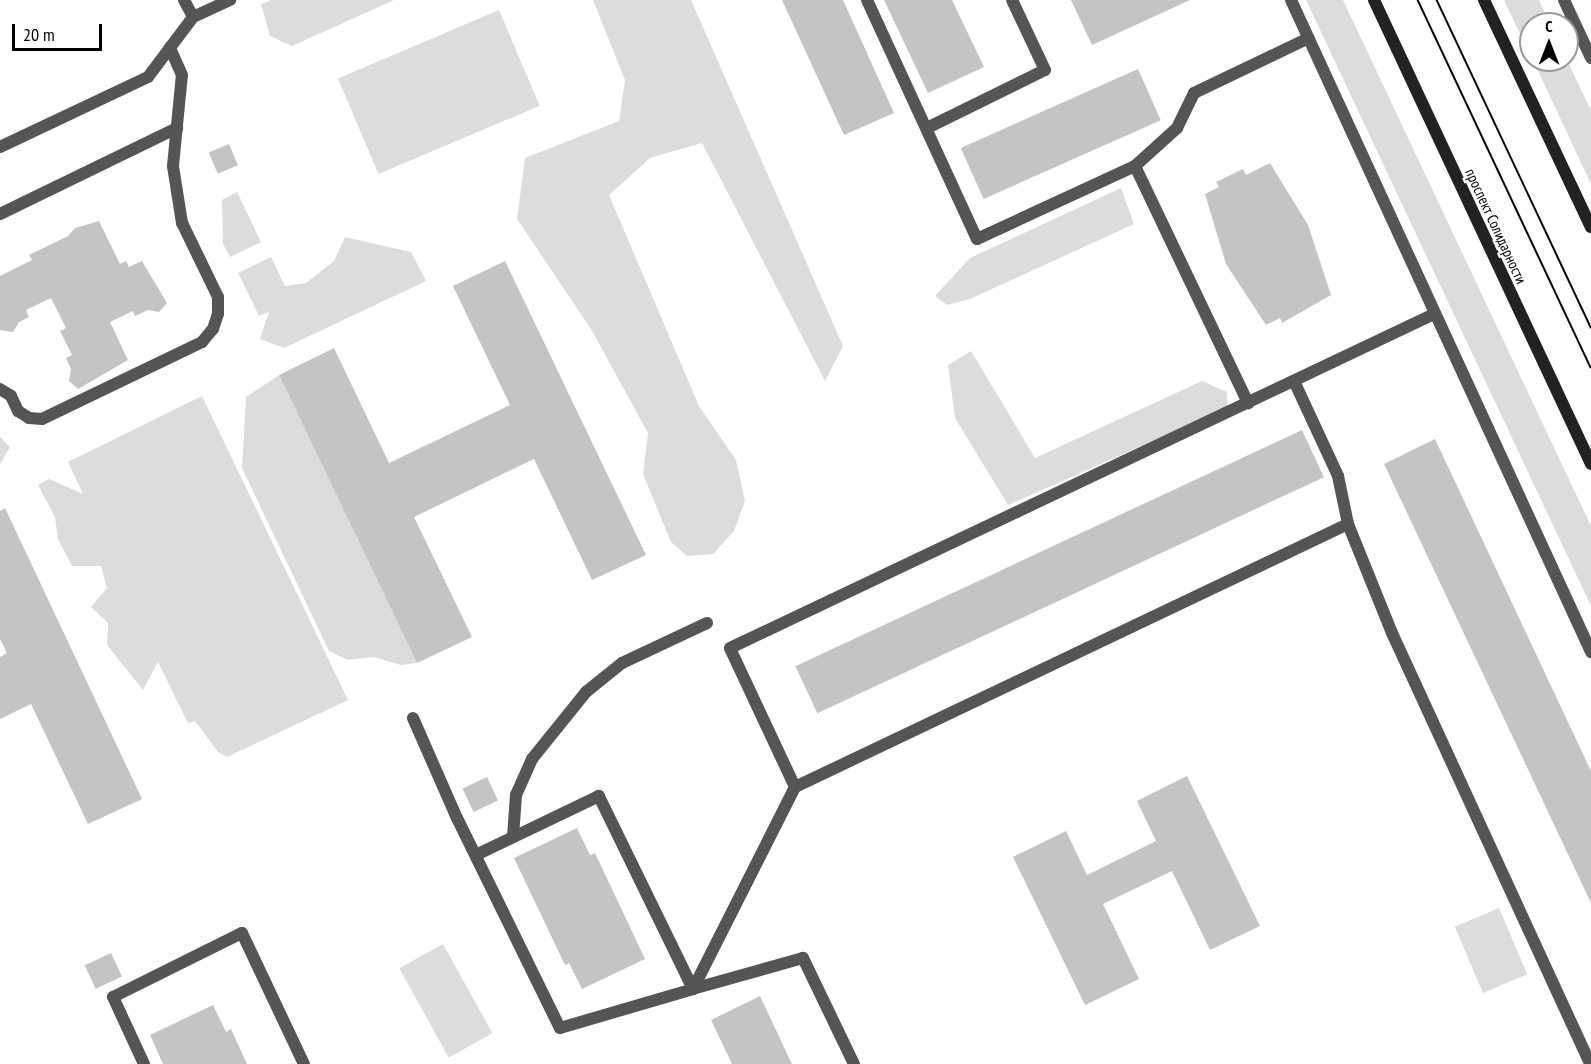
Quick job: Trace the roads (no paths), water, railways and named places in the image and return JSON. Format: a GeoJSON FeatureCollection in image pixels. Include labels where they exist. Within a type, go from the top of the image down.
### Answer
{"type":"FeatureCollection","features":[{"type":"Feature","properties":{"kind":"main road","name":"проспект Солидарности"},"geometry":{"type":"LineString","coordinates":[[1374,0],[1591,464]]}},
{"type":"Feature","properties":{"kind":"main road"},"geometry":{"type":"LineString","coordinates":[[1484,0],[1591,227]]}},
{"type":"Feature","properties":{"kind":"street"},"geometry":{"type":"LineString","coordinates":[[184,0],[193,18]]}},
{"type":"Feature","properties":{"kind":"street"},"geometry":{"type":"LineString","coordinates":[[0,147],[148,77],[193,18],[230,0]]}},
{"type":"Feature","properties":{"kind":"street"},"geometry":{"type":"LineString","coordinates":[[867,0],[976,239],[1135,166],[1177,128],[1194,93],[1309,38]]}},
{"type":"Feature","properties":{"kind":"street"},"geometry":{"type":"LineString","coordinates":[[927,128],[1045,70],[1012,0]]}},
{"type":"Feature","properties":{"kind":"street"},"geometry":{"type":"LineString","coordinates":[[1291,0],[1591,652]]}},
{"type":"Feature","properties":{"kind":"street"},"geometry":{"type":"LineString","coordinates":[[1564,0],[1591,58]]}},
{"type":"Feature","properties":{"kind":"street"},"geometry":{"type":"LineString","coordinates":[[0,389],[11,396],[18,411],[29,418],[42,419],[202,342],[213,329],[218,314],[218,297],[182,224],[173,166],[182,75],[170,48]]}},
{"type":"Feature","properties":{"kind":"street"},"geometry":{"type":"LineString","coordinates":[[0,214],[177,128]]}},
{"type":"Feature","properties":{"kind":"street"},"geometry":{"type":"LineString","coordinates":[[1135,166],[1248,403]]}},
{"type":"Feature","properties":{"kind":"street"},"geometry":{"type":"LineString","coordinates":[[795,787],[730,648],[1434,314]]}},
{"type":"Feature","properties":{"kind":"street"},"geometry":{"type":"LineString","coordinates":[[1294,381],[1338,476],[1348,524],[1392,633],[1590,1064]]}},
{"type":"Feature","properties":{"kind":"street"},"geometry":{"type":"LineString","coordinates":[[693,989],[795,787],[1348,524]]}},
{"type":"Feature","properties":{"kind":"street"},"geometry":{"type":"LineString","coordinates":[[513,837],[516,795],[532,759],[586,692],[622,663],[706,623]]}},
{"type":"Feature","properties":{"kind":"street"},"geometry":{"type":"LineString","coordinates":[[413,718],[560,1028],[803,958],[854,1064]]}},
{"type":"Feature","properties":{"kind":"street"},"geometry":{"type":"LineString","coordinates":[[476,855],[599,796],[693,989]]}},
{"type":"Feature","properties":{"kind":"street"},"geometry":{"type":"LineString","coordinates":[[144,1064],[112,997],[242,933],[304,1064]]}},
{"type":"Feature","properties":{"kind":"tram line"},"geometry":{"type":"LineString","coordinates":[[1418,0],[1591,367]]}},
{"type":"Feature","properties":{"kind":"tram line"},"geometry":{"type":"LineString","coordinates":[[1437,0],[1591,328]]}}]}
